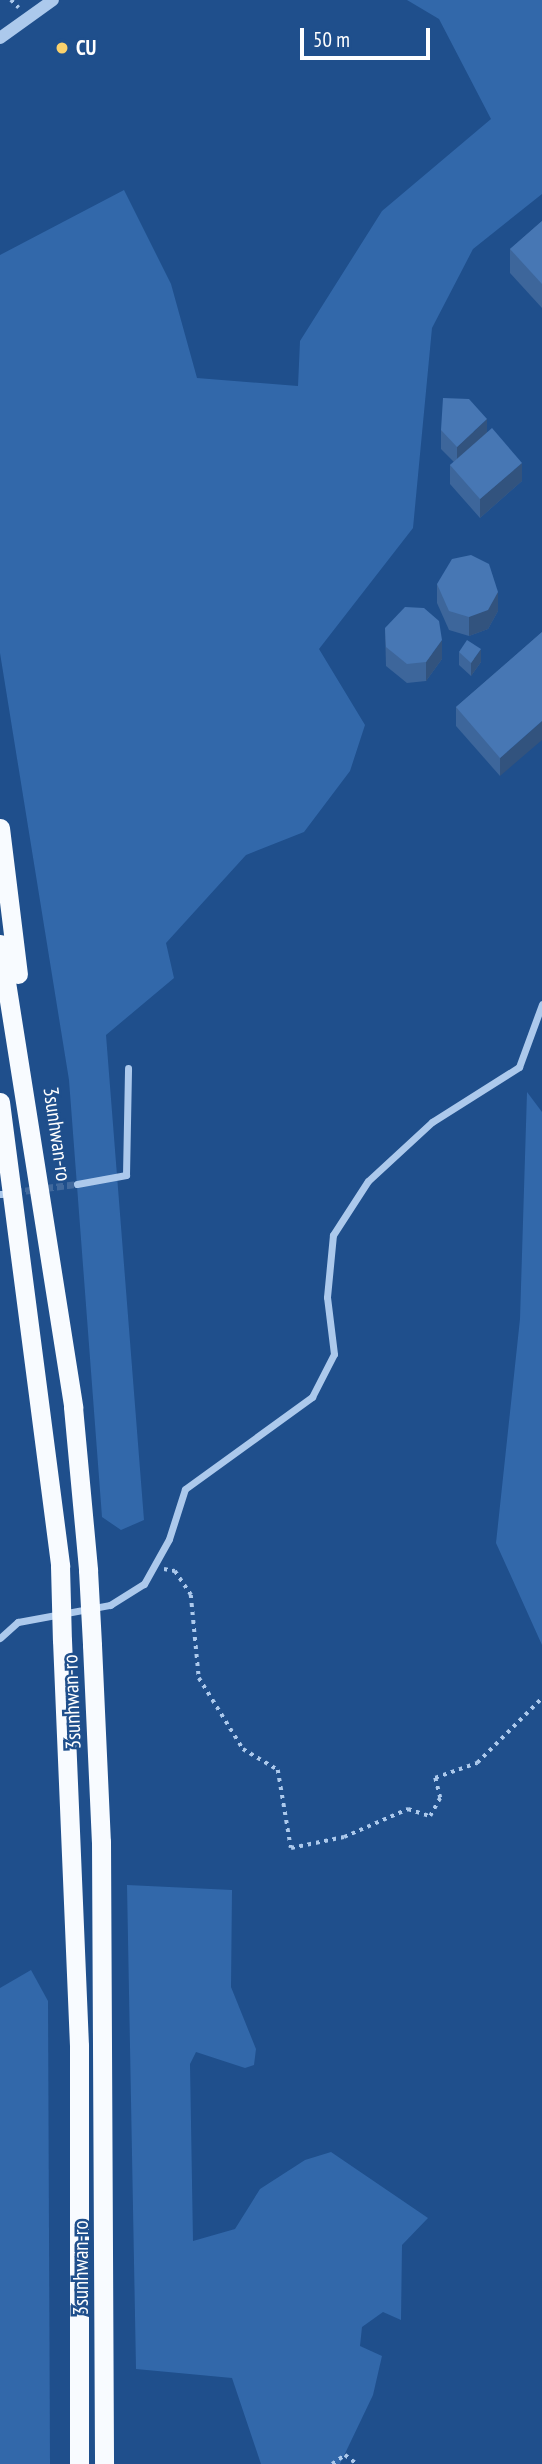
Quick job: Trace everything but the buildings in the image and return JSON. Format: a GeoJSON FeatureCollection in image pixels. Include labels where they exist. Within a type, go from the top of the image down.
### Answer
{"type":"FeatureCollection","features":[{"type":"Feature","properties":{"kind":"highway"},"geometry":{"type":"LineString","coordinates":[[0,828],[61,1322]]}},
{"type":"Feature","properties":{"kind":"highway","name":"3sunhwan-ro"},"geometry":{"type":"LineString","coordinates":[[0,944],[61,1322],[89,1570],[101,1842],[104,2464]]}},
{"type":"Feature","properties":{"kind":"highway","name":"3sunhwan-ro"},"geometry":{"type":"LineString","coordinates":[[0,1102],[6,1197],[60,1566],[79,2046],[79,2464]]}},
{"type":"Feature","properties":{"kind":"highway"},"geometry":{"type":"LineString","coordinates":[[0,1150],[6,1197]]}},
{"type":"Feature","properties":{"kind":"street"},"geometry":{"type":"LineString","coordinates":[[0,38],[53,0]]}},
{"type":"Feature","properties":{"kind":"street"},"geometry":{"type":"LineString","coordinates":[[0,1638],[18,1622],[110,1605],[155,1570],[185,1489],[312,1397],[334,1354],[327,1297],[334,1236],[368,1181],[432,1122],[519,1067],[542,1004]]}},
{"type":"Feature","properties":{"kind":"street"},"geometry":{"type":"LineString","coordinates":[[76,1184],[126,1175],[128,1068]]}},
{"type":"Feature","properties":{"kind":"path"},"geometry":{"type":"LineString","coordinates":[[155,1570],[175,1571],[191,1595],[199,1678],[243,1749],[278,1770],[291,1848],[344,1836],[408,1809],[430,1816],[440,1798],[435,1778],[477,1763],[542,1698]]}},
{"type":"Feature","properties":{"kind":"path"},"geometry":{"type":"LineString","coordinates":[[332,2464],[345,2455],[357,2464]]}},
{"type":"Feature","properties":{"kind":"shaded area"},"geometry":{"type":"Polygon","coordinates":[[[407,0],[542,0],[542,194],[473,249],[432,328],[413,528],[319,649],[365,725],[350,771],[304,832],[246,855],[166,943],[174,978],[106,1035],[144,1520],[121,1530],[102,1517],[69,1080],[0,653],[0,255],[124,190],[171,284],[197,378],[298,386],[300,341],[382,211],[491,119],[439,19],[407,0]]]}},
{"type":"Feature","properties":{"kind":"shaded area"},"geometry":{"type":"Polygon","coordinates":[[[527,1092],[542,1112],[542,1645],[496,1543],[520,1319],[527,1092]]]}},
{"type":"Feature","properties":{"kind":"shaded area"},"geometry":{"type":"Polygon","coordinates":[[[127,1885],[232,1890],[231,1987],[256,2049],[254,2065],[245,2068],[196,2052],[190,2064],[193,2241],[235,2229],[260,2189],[305,2160],[331,2152],[428,2218],[402,2245],[401,2320],[383,2312],[362,2327],[360,2346],[382,2356],[373,2395],[340,2464],[261,2464],[232,2378],[136,2369],[127,1885]]]}},
{"type":"Feature","properties":{"kind":"shaded area"},"geometry":{"type":"Polygon","coordinates":[[[31,1970],[48,2001],[50,2464],[0,2464],[0,1988],[31,1970]]]}},
{"type":"Feature","properties":{"kind":"tunnel"},"geometry":{"type":"LineString","coordinates":[[15,1192],[77,1184]]}},
{"type":"Feature","properties":{"kind":"place","name":"CU"},"geometry":{"type":"Point","coordinates":[62,48]}}]}
